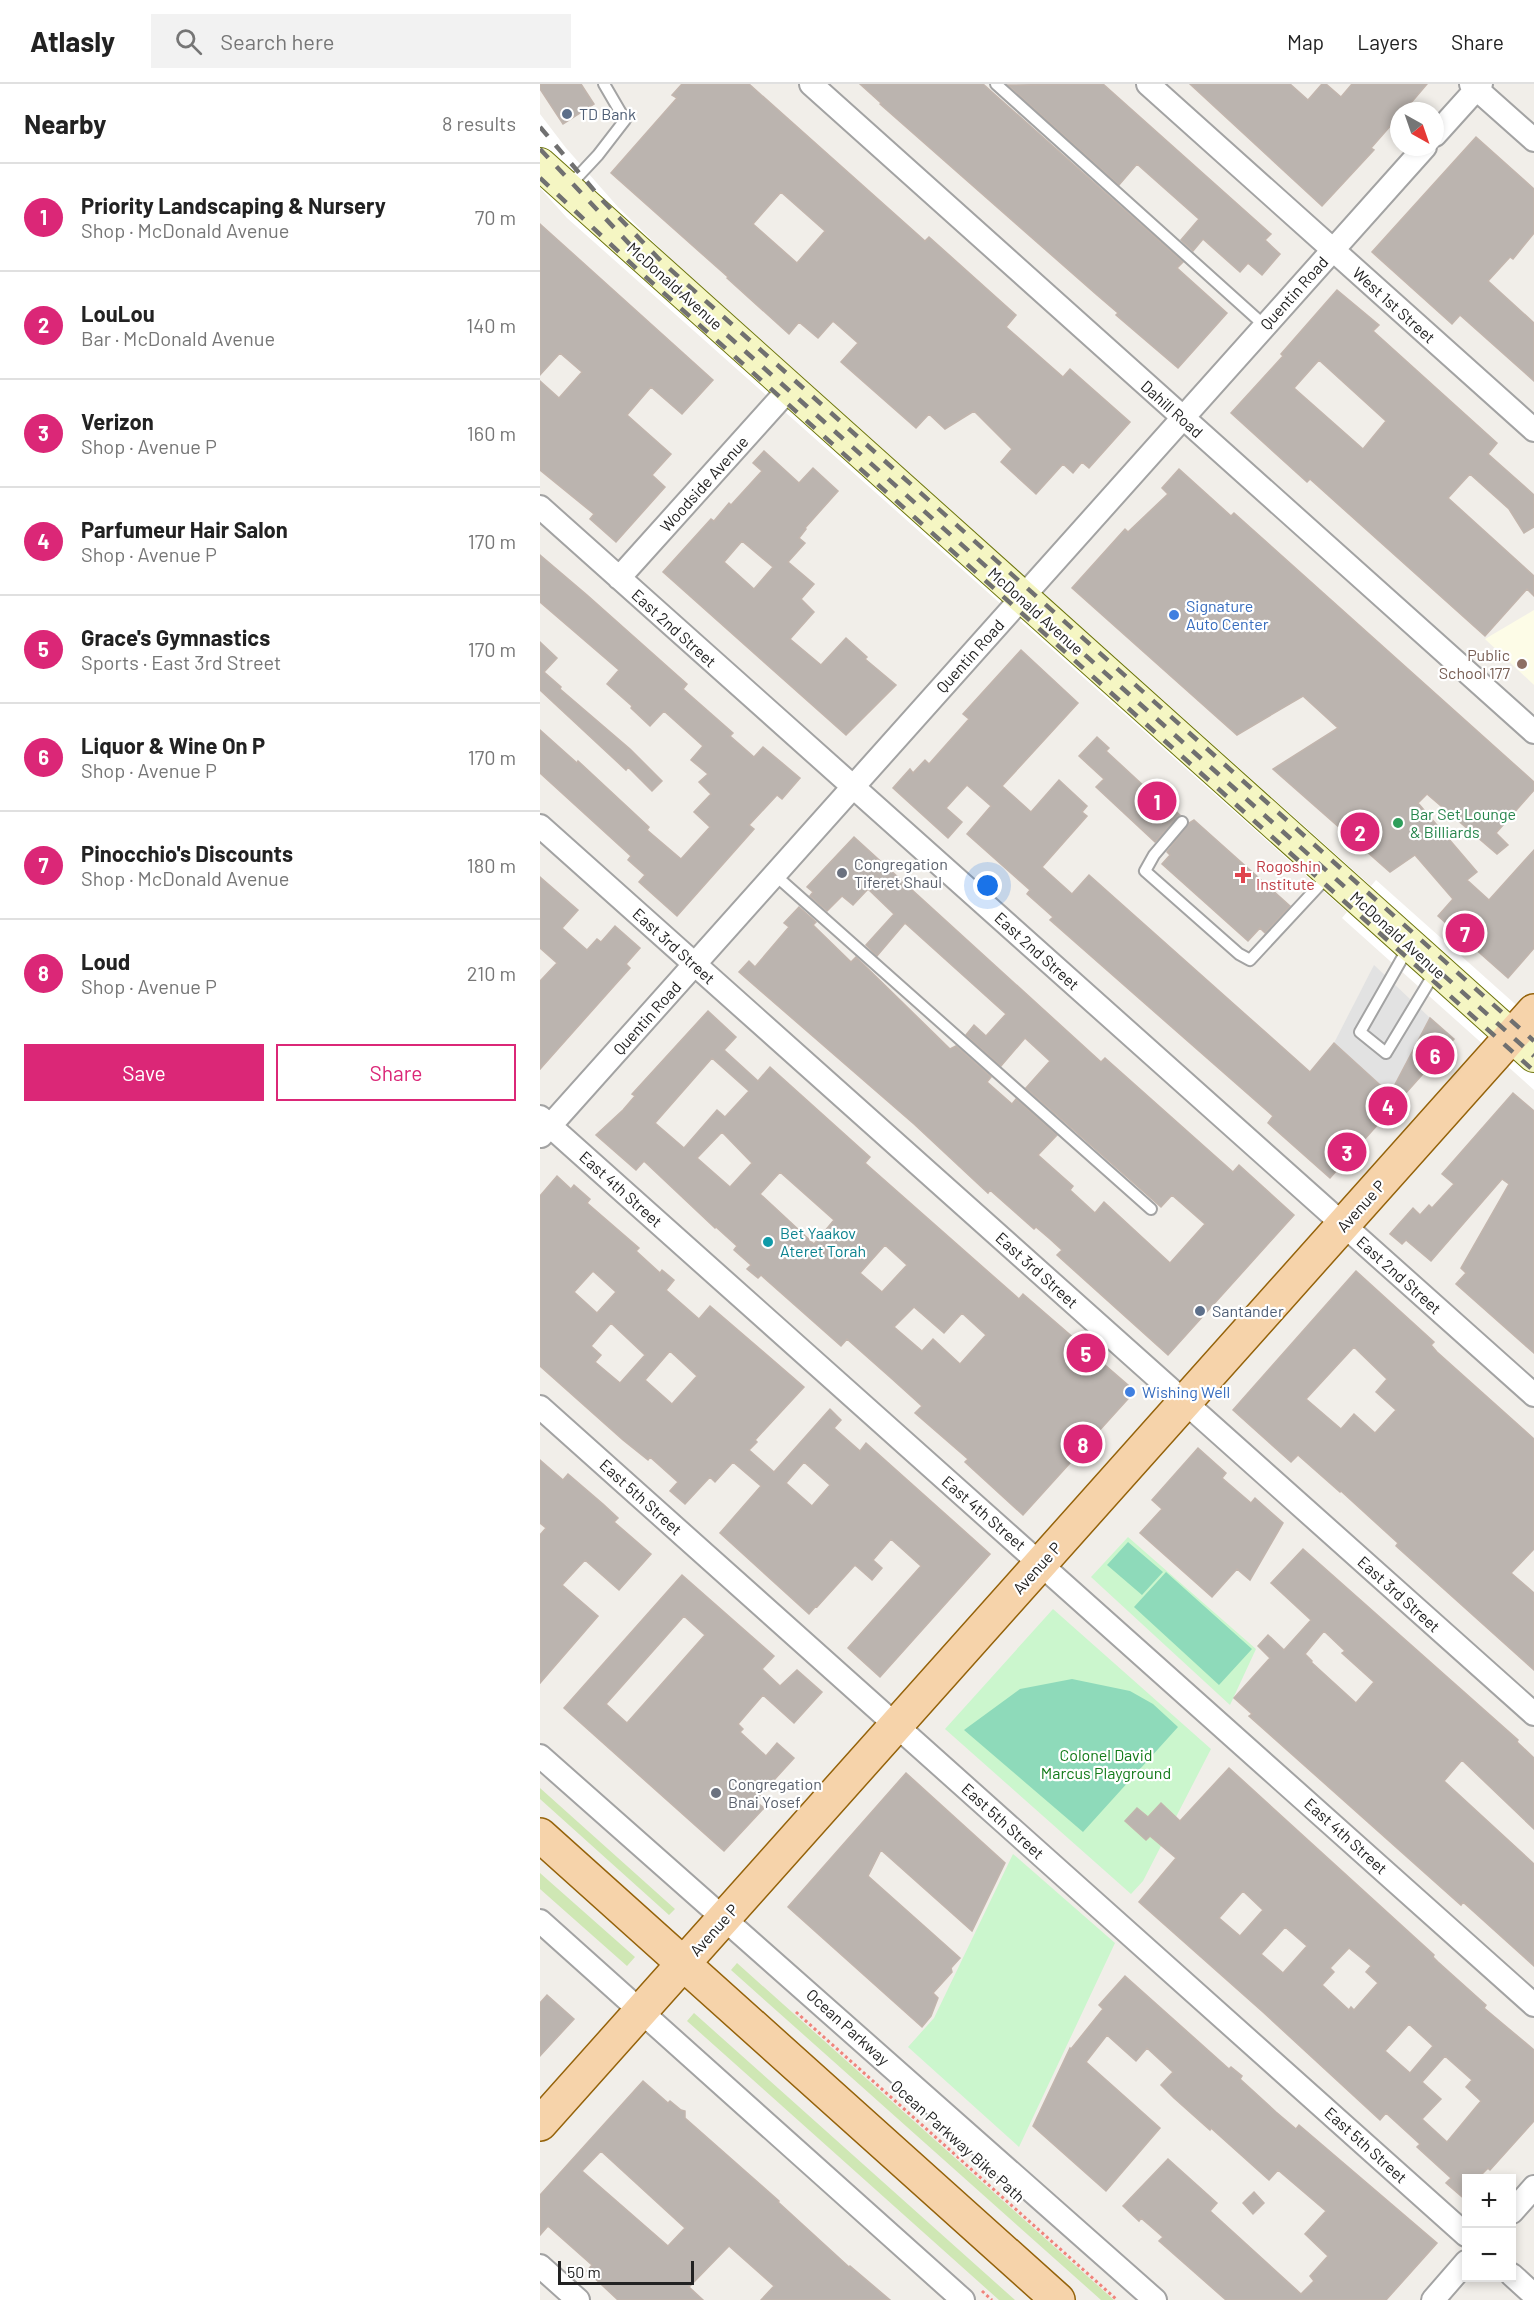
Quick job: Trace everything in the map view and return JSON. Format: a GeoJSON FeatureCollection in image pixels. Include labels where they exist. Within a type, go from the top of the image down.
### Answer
{"type":"FeatureCollection","features":[{"type":"Feature","properties":{"kind":"main road","name":"McDonald Avenue"},"geometry":{"type":"LineString","coordinates":[[540,164],[1523,1046]]}},
{"type":"Feature","properties":{"kind":"main road","name":"Avenue P"},"geometry":{"type":"LineString","coordinates":[[540,2124],[1344,1225],[1523,1046],[1534,1011]]}},
{"type":"Feature","properties":{"kind":"main road"},"geometry":{"type":"LineString","coordinates":[[540,1835],[1058,2300]]}},
{"type":"Feature","properties":{"kind":"street","name":"Dahill Road"},"geometry":{"type":"LineString","coordinates":[[811,84],[1534,732]]}},
{"type":"Feature","properties":{"kind":"street","name":"West 1st Street"},"geometry":{"type":"LineString","coordinates":[[1148,84],[1534,430]]}},
{"type":"Feature","properties":{"kind":"street"},"geometry":{"type":"LineString","coordinates":[[1444,124],[1476,86],[1534,140]]}},
{"type":"Feature","properties":{"kind":"street","name":"Quentin Road"},"geometry":{"type":"LineString","coordinates":[[543,1127],[775,875],[1417,156]]}},
{"type":"Feature","properties":{"kind":"street","name":"Woodside Avenue"},"geometry":{"type":"LineString","coordinates":[[619,578],[789,389]]}},
{"type":"Feature","properties":{"kind":"street","name":"East 2nd Street"},"geometry":{"type":"LineString","coordinates":[[540,507],[1534,1395]]}},
{"type":"Feature","properties":{"kind":"street","name":"East 3rd Street"},"geometry":{"type":"LineString","coordinates":[[540,826],[1534,1714]]}},
{"type":"Feature","properties":{"kind":"street","name":"East 4th Street"},"geometry":{"type":"LineString","coordinates":[[543,1127],[1041,1564],[1534,2005]]}},
{"type":"Feature","properties":{"kind":"street","name":"East 5th Street"},"geometry":{"type":"LineString","coordinates":[[540,1407],[1462,2231]]}},
{"type":"Feature","properties":{"kind":"street","name":"Ocean Parkway"},"geometry":{"type":"LineString","coordinates":[[540,1756],[1155,2300]]}},
{"type":"Feature","properties":{"kind":"street"},"geometry":{"type":"LineString","coordinates":[[540,1921],[963,2300]]}},
{"type":"Feature","properties":{"kind":"street"},"geometry":{"type":"LineString","coordinates":[[1516,2207],[1534,2187]]}},
{"type":"Feature","properties":{"kind":"street"},"geometry":{"type":"LineString","coordinates":[[540,2266],[578,2300]]}},
{"type":"Feature","properties":{"kind":"street"},"geometry":{"type":"LineString","coordinates":[[1433,2300],[1462,2268]]}},
{"type":"Feature","properties":{"kind":"street"},"geometry":{"type":"LineString","coordinates":[[1516,2279],[1534,2295]]}},
{"type":"Feature","properties":{"kind":"lane"},"geometry":{"type":"LineString","coordinates":[[566,188],[598,155],[625,120],[604,84]]}},
{"type":"Feature","properties":{"kind":"lane"},"geometry":{"type":"LineString","coordinates":[[996,84],[1265,326]]}},
{"type":"Feature","properties":{"kind":"lane"},"geometry":{"type":"LineString","coordinates":[[1182,822],[1154,855],[1145,871],[1239,954],[1250,960],[1330,874]]}},
{"type":"Feature","properties":{"kind":"lane"},"geometry":{"type":"LineString","coordinates":[[775,875],[1151,1209]]}},
{"type":"Feature","properties":{"kind":"lane"},"geometry":{"type":"LineString","coordinates":[[1410,945],[1360,1032],[1386,1053],[1437,969]]}},
{"type":"Feature","properties":{"kind":"path","name":"Ocean Parkway Bike Path"},"geometry":{"type":"LineString","coordinates":[[794,2010],[1118,2300]]}},
{"type":"Feature","properties":{"kind":"shaded area","name":"Public School 177"},"geometry":{"type":"Polygon","coordinates":[[[1534,610],[1534,685],[1485,639],[1534,610]]]}},
{"type":"Feature","properties":{"kind":"shaded area"},"geometry":{"type":"Polygon","coordinates":[[[1374,965],[1430,1018],[1390,1094],[1334,1043],[1374,965]]]}},
{"type":"Feature","properties":{"kind":"green space"},"geometry":{"type":"Polygon","coordinates":[[[1128,1537],[1256,1649],[1230,1705],[1091,1577],[1128,1537]]]}},
{"type":"Feature","properties":{"kind":"green space"},"geometry":{"type":"Polygon","coordinates":[[[1128,1542],[1163,1572],[1142,1595],[1107,1565],[1128,1542]]]}},
{"type":"Feature","properties":{"kind":"green space"},"geometry":{"type":"Polygon","coordinates":[[[1166,1572],[1252,1649],[1219,1685],[1134,1607],[1166,1572]]]}},
{"type":"Feature","properties":{"kind":"green space","name":"Colonel David Marcus Playground"},"geometry":{"type":"Polygon","coordinates":[[[1053,1609],[1211,1749],[1143,1881],[1131,1894],[945,1729],[1053,1609]]]}},
{"type":"Feature","properties":{"kind":"green space"},"geometry":{"type":"Polygon","coordinates":[[[1072,1679],[1130,1691],[1153,1704],[1178,1727],[1083,1832],[964,1730],[1020,1689],[1072,1679]]]}},
{"type":"Feature","properties":{"kind":"green space"},"geometry":{"type":"Polygon","coordinates":[[[540,1788],[675,1909],[669,1915],[540,1799],[540,1788]]]}},
{"type":"Feature","properties":{"kind":"green space"},"geometry":{"type":"Polygon","coordinates":[[[1013,1854],[1115,1943],[1019,2147],[908,2047],[934,2018],[1013,1854]]]}},
{"type":"Feature","properties":{"kind":"green space"},"geometry":{"type":"Polygon","coordinates":[[[540,1873],[635,1957],[627,1966],[540,1889],[540,1873]]]}},
{"type":"Feature","properties":{"kind":"green space"},"geometry":{"type":"Polygon","coordinates":[[[737,1963],[1114,2300],[1101,2300],[731,1970],[737,1963]]]}},
{"type":"Feature","properties":{"kind":"green space"},"geometry":{"type":"Polygon","coordinates":[[[694,2013],[1015,2300],[999,2300],[687,2021],[694,2013]]]}},
{"type":"Feature","properties":{"kind":"pier"},"geometry":{"type":"Polygon","coordinates":[[[540,114],[566,148],[618,207],[675,263],[1371,886],[1376,880],[1534,1021],[1534,1090],[1342,918],[1347,912],[567,218],[540,188],[540,114]]]}},
{"type":"Feature","properties":{"kind":"building","name":"TD Bank"},"geometry":{"type":"Polygon","coordinates":[[[540,84],[581,84],[594,104],[563,124],[540,89],[540,84]]]}},
{"type":"Feature","properties":{"kind":"building"},"geometry":{"type":"Polygon","coordinates":[[[682,84],[749,84],[925,241],[929,237],[1016,315],[1006,327],[1063,377],[1070,369],[1130,422],[1089,468],[1082,462],[1073,473],[1063,464],[1036,494],[1001,462],[1012,449],[974,411],[945,429],[929,414],[916,428],[841,362],[858,343],[833,321],[818,338],[799,322],[789,334],[611,173],[677,98],[672,95],[682,84]],[[781,192],[753,224],[797,263],[825,231],[781,192]]]}},
{"type":"Feature","properties":{"kind":"building"},"geometry":{"type":"Polygon","coordinates":[[[860,84],[983,84],[1183,262],[1177,268],[1227,313],[1178,368],[860,84]]]}},
{"type":"Feature","properties":{"kind":"building"},"geometry":{"type":"Polygon","coordinates":[[[1103,84],[1271,234],[1265,240],[1280,254],[1262,275],[1248,263],[1240,272],[1203,239],[1193,251],[1181,240],[1199,219],[1137,164],[1119,185],[1008,85],[1103,84]]]}},
{"type":"Feature","properties":{"kind":"building"},"geometry":{"type":"Polygon","coordinates":[[[1190,84],[1290,84],[1308,100],[1322,84],[1326,84],[1341,97],[1352,84],[1427,84],[1412,102],[1390,102],[1390,126],[1371,148],[1374,150],[1322,206],[1190,84]]]}},
{"type":"Feature","properties":{"kind":"building"},"geometry":{"type":"Polygon","coordinates":[[[1476,137],[1534,189],[1534,233],[1513,259],[1510,257],[1488,281],[1534,323],[1534,381],[1460,315],[1452,324],[1372,252],[1476,137]]]}},
{"type":"Feature","properties":{"kind":"building"},"geometry":{"type":"Polygon","coordinates":[[[540,224],[713,380],[682,414],[651,387],[627,415],[671,454],[652,475],[665,487],[616,542],[590,519],[594,514],[540,470],[540,381],[559,398],[582,372],[560,353],[540,375],[540,224]]]}},
{"type":"Feature","properties":{"kind":"building"},"geometry":{"type":"Polygon","coordinates":[[[1337,290],[1379,325],[1373,331],[1497,443],[1488,454],[1534,495],[1534,527],[1524,533],[1509,509],[1470,474],[1448,498],[1534,576],[1534,596],[1527,589],[1485,636],[1310,479],[1307,482],[1231,413],[1283,356],[1281,354],[1337,290]],[[1319,360],[1294,388],[1363,449],[1386,421],[1319,360]]]}},
{"type":"Feature","properties":{"kind":"building"},"geometry":{"type":"Polygon","coordinates":[[[764,451],[799,483],[813,468],[838,491],[805,528],[799,538],[805,543],[788,562],[814,584],[801,599],[814,612],[790,639],[821,665],[846,638],[867,657],[865,659],[896,685],[846,735],[663,572],[711,519],[714,521],[729,503],[731,505],[762,471],[753,463],[764,451]],[[742,541],[724,562],[754,589],[773,567],[742,541]]]}},
{"type":"Feature","properties":{"kind":"building"},"geometry":{"type":"Polygon","coordinates":[[[1179,469],[1231,516],[1234,513],[1534,782],[1534,790],[1496,833],[1508,845],[1497,854],[1427,794],[1418,803],[1477,872],[1467,880],[1489,900],[1534,850],[1534,948],[1508,978],[1438,916],[1453,899],[1415,855],[1390,872],[1273,769],[1338,728],[1303,696],[1237,735],[1072,588],[1125,529],[1128,532],[1168,494],[1162,488],[1179,469]]]}},
{"type":"Feature","properties":{"kind":"building"},"geometry":{"type":"Polygon","coordinates":[[[540,555],[687,684],[683,689],[733,733],[730,736],[754,757],[763,747],[800,778],[782,799],[777,795],[749,825],[754,829],[677,916],[639,882],[645,875],[628,860],[631,856],[540,773],[540,730],[577,763],[578,761],[649,827],[647,830],[681,859],[710,827],[694,812],[711,794],[699,782],[708,774],[691,760],[703,746],[664,711],[650,726],[607,684],[619,670],[540,602],[540,555]]]}},
{"type":"Feature","properties":{"kind":"building"},"geometry":{"type":"Polygon","coordinates":[[[540,642],[557,658],[544,672],[662,781],[652,791],[628,767],[626,770],[540,690],[540,642]]]}},
{"type":"Feature","properties":{"kind":"building"},"geometry":{"type":"Polygon","coordinates":[[[1021,650],[1078,703],[1002,786],[1031,812],[1059,780],[1087,806],[1082,812],[1087,816],[1042,867],[1072,894],[1089,875],[1310,1072],[1334,1043],[1390,1094],[1430,1018],[1454,1039],[1330,1178],[1268,1123],[1273,1116],[1050,920],[1053,917],[1027,894],[1030,890],[967,834],[991,806],[967,785],[946,808],[962,822],[948,838],[893,788],[910,769],[913,773],[925,760],[929,764],[969,719],[963,714],[1021,650]]]}},
{"type":"Feature","properties":{"kind":"building"},"geometry":{"type":"Polygon","coordinates":[[[1097,737],[1109,748],[1106,751],[1146,788],[1147,786],[1180,815],[1155,842],[1096,787],[1104,779],[1079,756],[1097,737]]]}},
{"type":"Feature","properties":{"kind":"building"},"geometry":{"type":"Polygon","coordinates":[[[1194,820],[1290,906],[1265,933],[1260,928],[1248,941],[1162,864],[1170,855],[1167,852],[1189,823],[1194,820]]]}},
{"type":"Feature","properties":{"kind":"building"},"geometry":{"type":"Polygon","coordinates":[[[854,837],[1101,1062],[1105,1058],[1233,1172],[1239,1165],[1294,1215],[1168,1355],[1057,1255],[1062,1250],[1050,1239],[1036,1227],[1034,1229],[990,1190],[988,1193],[914,1124],[739,972],[749,961],[755,967],[789,927],[784,923],[799,907],[816,922],[813,925],[851,962],[856,957],[950,1049],[956,1046],[991,1077],[987,1082],[1012,1104],[1016,1099],[1057,1135],[1038,1155],[1073,1186],[1070,1190],[1095,1213],[1104,1202],[1170,1263],[1205,1224],[1172,1195],[1161,1207],[1026,1088],[1050,1061],[1025,1038],[1001,1066],[966,1035],[974,1025],[986,1036],[1006,1014],[905,923],[877,956],[866,945],[894,914],[868,889],[853,905],[842,896],[827,911],[810,896],[813,892],[807,887],[854,837]]]}},
{"type":"Feature","properties":{"kind":"building"},"geometry":{"type":"Polygon","coordinates":[[[540,877],[578,910],[562,928],[587,950],[597,939],[601,942],[615,926],[640,948],[626,964],[630,968],[540,1069],[540,981],[557,963],[540,948],[540,877]]]}},
{"type":"Feature","properties":{"kind":"building"},"geometry":{"type":"Polygon","coordinates":[[[708,1011],[736,1037],[724,1050],[758,1081],[770,1067],[870,1157],[865,1163],[1019,1299],[1023,1294],[1135,1391],[1023,1515],[965,1462],[968,1459],[915,1413],[922,1406],[891,1378],[847,1339],[841,1346],[761,1275],[758,1278],[747,1269],[751,1265],[734,1250],[737,1246],[644,1161],[636,1170],[596,1135],[623,1110],[635,1096],[632,1094],[708,1011]],[[712,1058],[655,1123],[684,1148],[717,1110],[725,1117],[749,1091],[712,1058]],[[722,1132],[697,1158],[730,1187],[752,1163],[722,1132]],[[780,1172],[760,1194],[814,1244],[834,1220],[780,1172]],[[885,1245],[860,1273],[882,1292],[907,1265],[885,1245]],[[914,1307],[894,1327],[922,1351],[933,1339],[960,1364],[986,1335],[962,1313],[944,1333],[914,1307]]]}},
{"type":"Feature","properties":{"kind":"building"},"geometry":{"type":"Polygon","coordinates":[[[1513,1093],[1534,1111],[1534,1353],[1456,1284],[1466,1273],[1461,1268],[1509,1184],[1502,1179],[1431,1261],[1406,1240],[1402,1244],[1390,1234],[1413,1208],[1420,1215],[1429,1205],[1432,1208],[1454,1184],[1442,1174],[1513,1093]]]}},
{"type":"Feature","properties":{"kind":"building"},"geometry":{"type":"Polygon","coordinates":[[[557,1176],[571,1189],[574,1185],[590,1199],[587,1203],[639,1248],[636,1251],[660,1273],[662,1270],[674,1280],[666,1290],[699,1319],[710,1306],[804,1387],[755,1440],[757,1442],[749,1450],[774,1472],[830,1409],[841,1420],[834,1428],[860,1451],[866,1443],[990,1554],[880,1677],[848,1648],[921,1566],[891,1539],[873,1560],[882,1568],[872,1580],[855,1565],[809,1614],[720,1533],[761,1486],[733,1462],[715,1482],[710,1477],[685,1504],[670,1491],[678,1482],[650,1457],[648,1460],[623,1440],[540,1366],[540,1196],[557,1176]],[[593,1271],[574,1292],[597,1313],[616,1292],[593,1271]],[[611,1323],[591,1346],[601,1355],[595,1362],[620,1383],[645,1355],[611,1323]],[[670,1351],[645,1380],[672,1404],[697,1376],[670,1351]],[[804,1462],[786,1483],[812,1506],[830,1485],[804,1462]]]}},
{"type":"Feature","properties":{"kind":"building"},"geometry":{"type":"Polygon","coordinates":[[[1356,1271],[1434,1342],[1431,1345],[1437,1352],[1534,1439],[1534,1549],[1511,1573],[1534,1593],[1534,1670],[1396,1546],[1398,1543],[1341,1491],[1298,1455],[1291,1462],[1233,1410],[1356,1271]],[[1354,1347],[1306,1399],[1341,1429],[1354,1414],[1375,1433],[1396,1410],[1376,1392],[1387,1379],[1354,1347]]]}},
{"type":"Feature","properties":{"kind":"building"},"geometry":{"type":"Polygon","coordinates":[[[1198,1448],[1226,1473],[1222,1478],[1251,1503],[1255,1498],[1283,1523],[1250,1580],[1237,1569],[1212,1597],[1140,1533],[1162,1509],[1152,1500],[1198,1448]]]}},
{"type":"Feature","properties":{"kind":"building"},"geometry":{"type":"Polygon","coordinates":[[[540,1460],[563,1480],[568,1474],[618,1518],[614,1522],[651,1554],[619,1590],[585,1560],[562,1585],[598,1616],[540,1683],[540,1535],[546,1528],[540,1523],[540,1460]]]}},
{"type":"Feature","properties":{"kind":"building"},"geometry":{"type":"Polygon","coordinates":[[[1303,1549],[1518,1740],[1517,1742],[1534,1758],[1534,1829],[1462,1760],[1444,1781],[1534,1864],[1534,1966],[1463,1902],[1461,1905],[1249,1716],[1252,1714],[1234,1698],[1270,1658],[1258,1646],[1268,1635],[1284,1650],[1311,1620],[1271,1583],[1303,1549]],[[1324,1631],[1305,1654],[1356,1703],[1374,1682],[1342,1653],[1345,1651],[1324,1631]]]}},
{"type":"Feature","properties":{"kind":"building"},"geometry":{"type":"Polygon","coordinates":[[[682,1575],[774,1656],[762,1669],[780,1686],[797,1670],[822,1692],[794,1723],[763,1695],[738,1724],[743,1729],[740,1732],[766,1756],[777,1743],[794,1758],[755,1801],[764,1808],[724,1851],[564,1708],[682,1575]],[[684,1616],[606,1704],[627,1723],[705,1635],[684,1616]]]}},
{"type":"Feature","properties":{"kind":"building"},"geometry":{"type":"Polygon","coordinates":[[[1229,1768],[1434,1955],[1433,1957],[1438,1962],[1486,2005],[1484,2008],[1534,2050],[1534,2121],[1490,2170],[1488,2168],[1482,2174],[1462,2174],[1462,2197],[1446,2183],[1451,2178],[1417,2147],[1420,2144],[1386,2113],[1380,2120],[1139,1902],[1176,1858],[1150,1836],[1146,1840],[1125,1821],[1137,1808],[1148,1817],[1161,1803],[1180,1821],[1229,1768]],[[1243,1891],[1219,1918],[1240,1936],[1263,1910],[1243,1891]],[[1285,1927],[1261,1954],[1283,1973],[1307,1946],[1285,1927]],[[1349,1948],[1330,1968],[1334,1972],[1322,1985],[1349,2010],[1351,2007],[1354,2010],[1378,1983],[1366,1972],[1371,1966],[1349,1948]],[[1409,2024],[1385,2051],[1410,2073],[1433,2046],[1409,2024]],[[1445,2056],[1422,2082],[1441,2099],[1422,2119],[1447,2142],[1481,2101],[1466,2087],[1472,2080],[1445,2056]]]}},
{"type":"Feature","properties":{"kind":"building"},"geometry":{"type":"Polygon","coordinates":[[[906,1773],[1005,1863],[972,1931],[881,1850],[868,1876],[960,1958],[951,1968],[952,1972],[933,1993],[938,1998],[931,2016],[922,2027],[788,1907],[906,1773]]]}},
{"type":"Feature","properties":{"kind":"building"},"geometry":{"type":"Polygon","coordinates":[[[1125,1976],[1229,2069],[1231,2067],[1242,2076],[1240,2079],[1276,2112],[1296,2129],[1299,2125],[1437,2243],[1386,2300],[1226,2300],[1159,2241],[1163,2237],[1141,2218],[1139,2221],[1123,2206],[1168,2159],[1217,2203],[1210,2211],[1301,2294],[1314,2281],[1310,2276],[1328,2256],[1305,2234],[1326,2211],[1278,2170],[1269,2180],[1174,2098],[1161,2085],[1173,2072],[1147,2048],[1136,2061],[1107,2035],[1086,2062],[1160,2128],[1106,2191],[1033,2126],[1070,2048],[1103,2009],[1099,2005],[1125,1976]]]}},
{"type":"Feature","properties":{"kind":"building"},"geometry":{"type":"Polygon","coordinates":[[[547,1995],[574,2019],[540,2056],[540,2003],[547,1995]]]}},
{"type":"Feature","properties":{"kind":"building"},"geometry":{"type":"Polygon","coordinates":[[[643,2081],[668,2103],[670,2101],[685,2111],[685,2118],[849,2267],[890,2300],[761,2300],[774,2286],[729,2246],[689,2287],[703,2300],[618,2300],[587,2271],[592,2265],[548,2226],[540,2235],[540,2195],[643,2081]],[[601,2151],[582,2171],[668,2246],[685,2228],[601,2151]]]}},
{"type":"Feature","properties":{"kind":"building"},"geometry":{"type":"Polygon","coordinates":[[[1254,2192],[1264,2203],[1253,2214],[1243,2203],[1254,2192]]]}},
{"type":"Feature","properties":{"kind":"railway"},"geometry":{"type":"LineString","coordinates":[[540,127],[604,202],[661,261],[1534,1041]]}},
{"type":"Feature","properties":{"kind":"railway"},"geometry":{"type":"LineString","coordinates":[[540,149],[652,268],[1534,1056]]}},
{"type":"Feature","properties":{"kind":"railway"},"geometry":{"type":"LineString","coordinates":[[540,178],[639,271],[1534,1071]]}},
{"type":"Feature","properties":{"kind":"place","name":"TD Bank"},"geometry":{"type":"Point","coordinates":[567,114]}},
{"type":"Feature","properties":{"kind":"place","name":"Signature Auto Center"},"geometry":{"type":"Point","coordinates":[1174,615]}},
{"type":"Feature","properties":{"kind":"place","name":"Public School 177"},"geometry":{"type":"Point","coordinates":[1522,664]}},
{"type":"Feature","properties":{"kind":"place","name":"Priority Landscaping & Nursery"},"geometry":{"type":"Point","coordinates":[1157,801]}},
{"type":"Feature","properties":{"kind":"place","name":"Bar Set Lounge & Billiards"},"geometry":{"type":"Point","coordinates":[1398,823]}},
{"type":"Feature","properties":{"kind":"place","name":"LouLou"},"geometry":{"type":"Point","coordinates":[1360,832]}},
{"type":"Feature","properties":{"kind":"place","name":"Congregation Tiferet Shaul"},"geometry":{"type":"Point","coordinates":[842,873]}},
{"type":"Feature","properties":{"kind":"place","name":"Rogoshin Institute"},"geometry":{"type":"Point","coordinates":[1243,875]}},
{"type":"Feature","properties":{"kind":"place","name":"Pinocchio's Discounts"},"geometry":{"type":"Point","coordinates":[1465,933]}},
{"type":"Feature","properties":{"kind":"place","name":"Liquor & Wine On P"},"geometry":{"type":"Point","coordinates":[1435,1055]}},
{"type":"Feature","properties":{"kind":"place","name":"Parfumeur Hair Salon"},"geometry":{"type":"Point","coordinates":[1388,1106]}},
{"type":"Feature","properties":{"kind":"place","name":"Verizon"},"geometry":{"type":"Point","coordinates":[1347,1152]}},
{"type":"Feature","properties":{"kind":"place","name":"Bet Yaakov Ateret Torah"},"geometry":{"type":"Point","coordinates":[768,1242]}},
{"type":"Feature","properties":{"kind":"place","name":"Santander"},"geometry":{"type":"Point","coordinates":[1200,1311]}},
{"type":"Feature","properties":{"kind":"place","name":"Grace's Gymnastics"},"geometry":{"type":"Point","coordinates":[1086,1353]}},
{"type":"Feature","properties":{"kind":"place","name":"Wishing Well"},"geometry":{"type":"Point","coordinates":[1130,1392]}},
{"type":"Feature","properties":{"kind":"place","name":"Loud"},"geometry":{"type":"Point","coordinates":[1083,1444]}},
{"type":"Feature","properties":{"kind":"place","name":"Congregation Bnai Yosef"},"geometry":{"type":"Point","coordinates":[716,1793]}}]}
